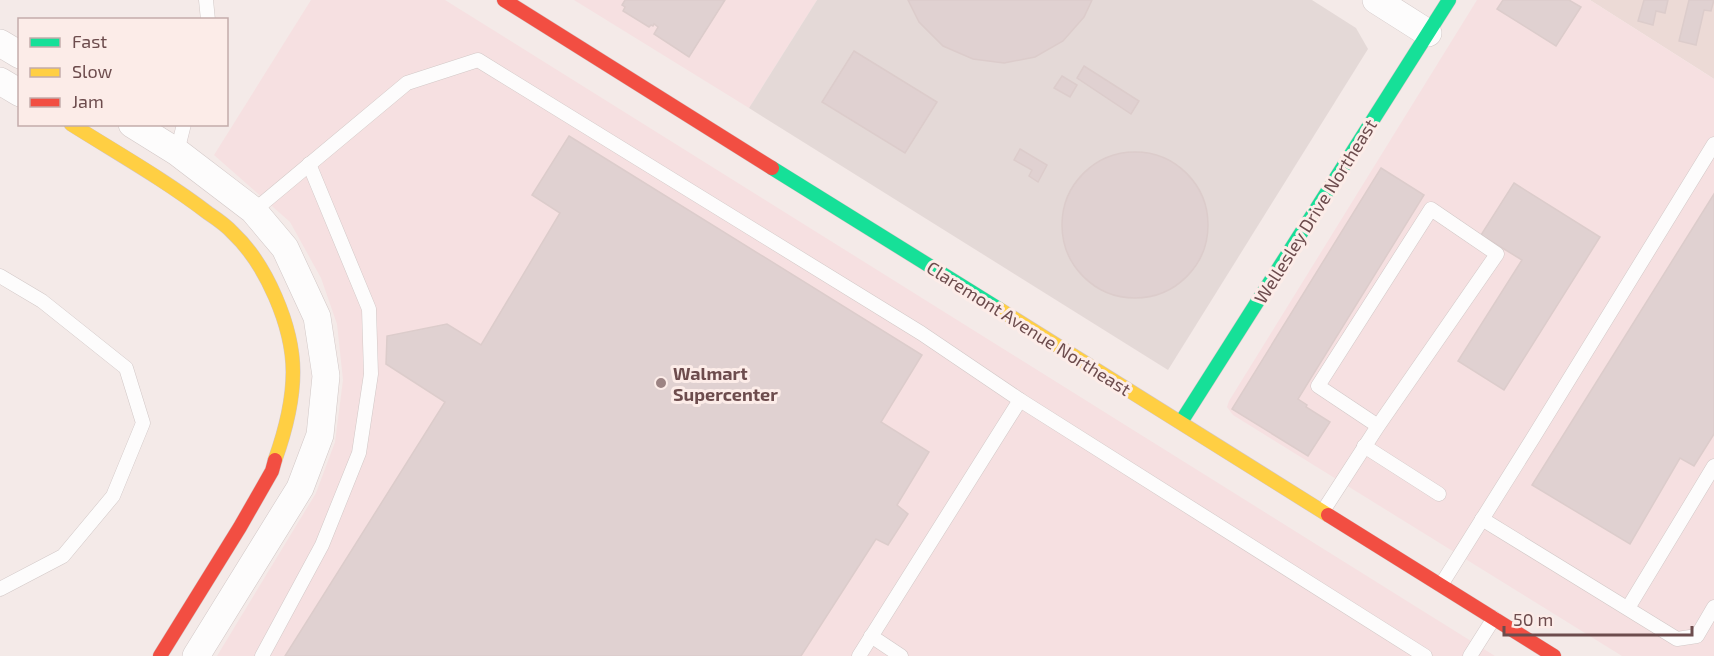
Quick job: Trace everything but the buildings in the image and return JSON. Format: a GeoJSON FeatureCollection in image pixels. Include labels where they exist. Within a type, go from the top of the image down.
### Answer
{"type":"FeatureCollection","features":[{"type":"Feature","properties":{"kind":"street","name":"Claremont Avenue Northeast"},"geometry":{"type":"LineString","coordinates":[[504,0],[1554,656]]}},
{"type":"Feature","properties":{"kind":"street"},"geometry":{"type":"LineString","coordinates":[[1376,0],[1428,33]]}},
{"type":"Feature","properties":{"kind":"street","name":"Wellesley Drive Northeast"},"geometry":{"type":"LineString","coordinates":[[1181,422],[1449,0]]}},
{"type":"Feature","properties":{"kind":"street"},"geometry":{"type":"LineString","coordinates":[[0,43],[18,54]]}},
{"type":"Feature","properties":{"kind":"street"},"geometry":{"type":"LineString","coordinates":[[0,81],[18,92]]}},
{"type":"Feature","properties":{"kind":"street"},"geometry":{"type":"LineString","coordinates":[[74,126],[185,195],[234,233],[260,266],[277,297],[288,335],[293,371],[287,424],[253,535],[196,656]]}},
{"type":"Feature","properties":{"kind":"street"},"geometry":{"type":"LineString","coordinates":[[135,126],[177,152],[253,210],[285,248],[317,317],[326,376],[320,435],[300,488],[253,535],[160,656]]}},
{"type":"Feature","properties":{"kind":"lane"},"geometry":{"type":"LineString","coordinates":[[206,0],[208,18]]}},
{"type":"Feature","properties":{"kind":"lane"},"geometry":{"type":"LineString","coordinates":[[234,233],[253,210],[407,83],[478,60],[921,333],[1020,400],[1425,656]]}},
{"type":"Feature","properties":{"kind":"lane"},"geometry":{"type":"LineString","coordinates":[[177,152],[184,126]]}},
{"type":"Feature","properties":{"kind":"lane"},"geometry":{"type":"LineString","coordinates":[[1441,585],[1714,144]]}},
{"type":"Feature","properties":{"kind":"lane"},"geometry":{"type":"LineString","coordinates":[[262,656],[322,545],[359,453],[371,374],[369,309],[309,164]]}},
{"type":"Feature","properties":{"kind":"lane"},"geometry":{"type":"LineString","coordinates":[[1323,511],[1364,446],[1378,426],[1497,254],[1431,209],[1318,386],[1378,426]]}},
{"type":"Feature","properties":{"kind":"lane"},"geometry":{"type":"LineString","coordinates":[[0,276],[42,301],[126,368],[143,423],[113,496],[63,556],[0,590]]}},
{"type":"Feature","properties":{"kind":"lane"},"geometry":{"type":"LineString","coordinates":[[859,656],[1020,400]]}},
{"type":"Feature","properties":{"kind":"lane"},"geometry":{"type":"LineString","coordinates":[[1364,446],[1439,494]]}},
{"type":"Feature","properties":{"kind":"lane"},"geometry":{"type":"LineString","coordinates":[[1628,608],[1714,466]]}},
{"type":"Feature","properties":{"kind":"lane"},"geometry":{"type":"LineString","coordinates":[[1482,519],[1677,639],[1697,636],[1714,607]]}},
{"type":"Feature","properties":{"kind":"lane"},"geometry":{"type":"LineString","coordinates":[[1470,656],[1494,618]]}},
{"type":"Feature","properties":{"kind":"lane"},"geometry":{"type":"LineString","coordinates":[[871,636],[902,656]]}},
{"type":"Feature","properties":{"kind":"shaded area"},"geometry":{"type":"Polygon","coordinates":[[[311,0],[445,0],[1495,656],[217,656],[316,493],[335,442],[343,380],[337,324],[321,278],[290,222],[214,155],[311,0]]]}},
{"type":"Feature","properties":{"kind":"shaded area"},"geometry":{"type":"Polygon","coordinates":[[[574,0],[817,0],[749,108],[574,0]]]}},
{"type":"Feature","properties":{"kind":"shaded area"},"geometry":{"type":"Polygon","coordinates":[[[817,0],[1312,0],[1356,28],[1368,49],[1168,370],[749,108],[817,0]]]}},
{"type":"Feature","properties":{"kind":"shaded area"},"geometry":{"type":"Polygon","coordinates":[[[1477,0],[1590,0],[1714,79],[1714,656],[1622,656],[1233,415],[1227,407],[1477,0]]]}},
{"type":"Feature","properties":{"kind":"shaded area"},"geometry":{"type":"Polygon","coordinates":[[[1590,0],[1714,0],[1714,79],[1708,75],[1590,0]]]}},
{"type":"Feature","properties":{"kind":"traffic: fast"},"geometry":{"type":"LineString","coordinates":[[1181,422],[1449,0]]}},
{"type":"Feature","properties":{"kind":"traffic: fast"},"geometry":{"type":"LineString","coordinates":[[772,168],[999,309]]}},
{"type":"Feature","properties":{"kind":"traffic: slow"},"geometry":{"type":"LineString","coordinates":[[74,126],[158,178],[218,220],[245,246],[256,261],[283,316],[292,354],[293,383],[290,406],[275,460]]}},
{"type":"Feature","properties":{"kind":"traffic: slow"},"geometry":{"type":"LineString","coordinates":[[999,309],[1328,515]]}},
{"type":"Feature","properties":{"kind":"traffic: jam"},"geometry":{"type":"LineString","coordinates":[[504,0],[772,168]]}},
{"type":"Feature","properties":{"kind":"traffic: jam"},"geometry":{"type":"LineString","coordinates":[[160,656],[240,527],[272,471],[275,460]]}},
{"type":"Feature","properties":{"kind":"traffic: jam"},"geometry":{"type":"LineString","coordinates":[[1328,515],[1554,656]]}},
{"type":"Feature","properties":{"kind":"place","name":"Walmart Supercenter"},"geometry":{"type":"Point","coordinates":[661,383]}}]}
